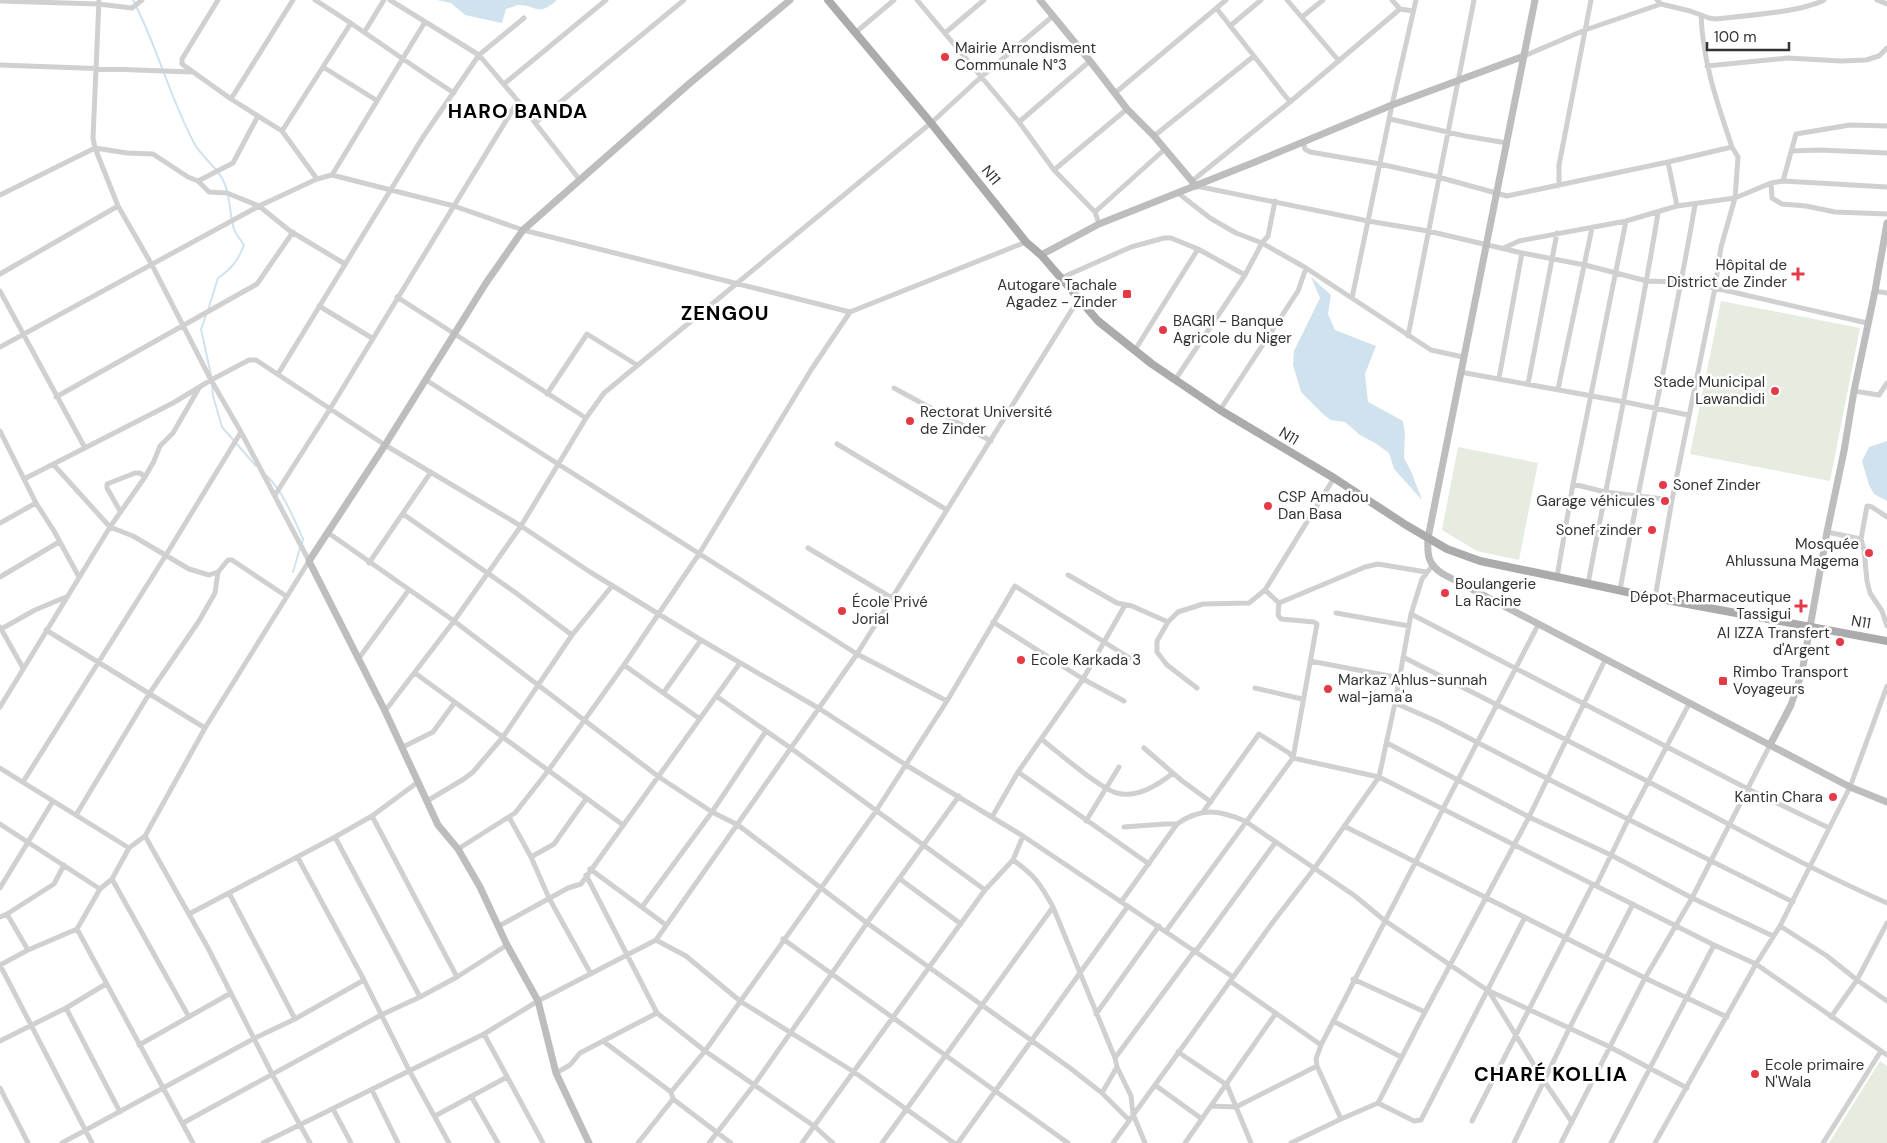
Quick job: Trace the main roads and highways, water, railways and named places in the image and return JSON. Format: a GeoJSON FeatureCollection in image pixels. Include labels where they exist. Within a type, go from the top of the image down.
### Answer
{"type":"FeatureCollection","features":[{"type":"Feature","properties":{"kind":"main road","name":"N11"},"geometry":{"type":"LineString","coordinates":[[828,0],[931,123],[1026,242],[1041,255],[1078,300],[1104,326],[1175,380],[1220,410],[1334,478],[1428,538],[1480,561],[1655,598],[1887,641]]}},
{"type":"Feature","properties":{"kind":"water"},"geometry":{"type":"Polygon","coordinates":[[[437,0],[557,0],[541,9],[518,5],[506,9],[502,23],[465,15],[451,3],[437,0]]]}},
{"type":"Feature","properties":{"kind":"water"},"geometry":{"type":"Polygon","coordinates":[[[1311,277],[1331,295],[1328,314],[1335,330],[1376,346],[1365,374],[1368,402],[1403,421],[1405,433],[1404,458],[1422,500],[1394,469],[1389,453],[1360,435],[1345,422],[1331,420],[1301,392],[1293,365],[1294,351],[1320,298],[1311,277]]]}},
{"type":"Feature","properties":{"kind":"water"},"geometry":{"type":"Polygon","coordinates":[[[1887,441],[1887,501],[1874,494],[1869,485],[1862,461],[1869,447],[1887,441]]]}},
{"type":"Feature","properties":{"kind":"waterway"},"geometry":{"type":"LineString","coordinates":[[133,0],[193,141],[226,186],[234,229],[244,245],[234,264],[218,278],[208,310]]}},
{"type":"Feature","properties":{"kind":"waterway"},"geometry":{"type":"LineString","coordinates":[[206,315],[201,329],[211,375]]}},
{"type":"Feature","properties":{"kind":"waterway"},"geometry":{"type":"LineString","coordinates":[[212,385],[213,396],[222,427],[256,466]]}},
{"type":"Feature","properties":{"kind":"waterway"},"geometry":{"type":"LineString","coordinates":[[267,476],[288,506],[303,539],[302,543]]}},
{"type":"Feature","properties":{"kind":"waterway"},"geometry":{"type":"LineString","coordinates":[[293,572],[300,548]]}},
{"type":"Feature","properties":{"kind":"place","name":"Mairie Arrondisment Communale N°3"},"geometry":{"type":"Point","coordinates":[945,57]}},
{"type":"Feature","properties":{"kind":"place","name":"Hôpital de District de Zinder"},"geometry":{"type":"Point","coordinates":[1798,274]}},
{"type":"Feature","properties":{"kind":"place","name":"Autogare Tachale Agadez - Zinder"},"geometry":{"type":"Point","coordinates":[1127,294]}},
{"type":"Feature","properties":{"kind":"place","name":"BAGRI - Banque Agricole du Niger"},"geometry":{"type":"Point","coordinates":[1163,330]}},
{"type":"Feature","properties":{"kind":"place","name":"Stade Municipal Lawandidi"},"geometry":{"type":"Point","coordinates":[1775,391]}},
{"type":"Feature","properties":{"kind":"place","name":"Rectorat Université de Zinder"},"geometry":{"type":"Point","coordinates":[910,421]}},
{"type":"Feature","properties":{"kind":"place","name":"Sonef Zinder"},"geometry":{"type":"Point","coordinates":[1663,485]}},
{"type":"Feature","properties":{"kind":"place","name":"Garage véhicules"},"geometry":{"type":"Point","coordinates":[1665,501]}},
{"type":"Feature","properties":{"kind":"place","name":"CSP Amadou Dan Basa"},"geometry":{"type":"Point","coordinates":[1268,506]}},
{"type":"Feature","properties":{"kind":"place","name":"Sonef zinder"},"geometry":{"type":"Point","coordinates":[1652,530]}},
{"type":"Feature","properties":{"kind":"place","name":"Mosquée Ahlussuna Magema"},"geometry":{"type":"Point","coordinates":[1869,553]}},
{"type":"Feature","properties":{"kind":"place","name":"Boulangerie La Racine"},"geometry":{"type":"Point","coordinates":[1445,593]}},
{"type":"Feature","properties":{"kind":"place","name":"Dépot Pharmaceutique Tassigui"},"geometry":{"type":"Point","coordinates":[1801,606]}},
{"type":"Feature","properties":{"kind":"place","name":"École Privé Jorial"},"geometry":{"type":"Point","coordinates":[842,611]}},
{"type":"Feature","properties":{"kind":"place","name":"Al IZZA Transfert d'Argent"},"geometry":{"type":"Point","coordinates":[1840,642]}},
{"type":"Feature","properties":{"kind":"place","name":"Ecole Karkada 3"},"geometry":{"type":"Point","coordinates":[1021,660]}},
{"type":"Feature","properties":{"kind":"place","name":"Rimbo Transport Voyageurs"},"geometry":{"type":"Point","coordinates":[1723,681]}},
{"type":"Feature","properties":{"kind":"place","name":"Markaz Ahlus-sunnah wal-jama'a"},"geometry":{"type":"Point","coordinates":[1328,689]}},
{"type":"Feature","properties":{"kind":"place","name":"Kantin Chara"},"geometry":{"type":"Point","coordinates":[1833,797]}},
{"type":"Feature","properties":{"kind":"place","name":"Ecole primaire N'Wala"},"geometry":{"type":"Point","coordinates":[1755,1074]}},
{"type":"Feature","properties":{"kind":"district","name":"HARO BANDA"},"geometry":{"type":"Point","coordinates":[518,111]}},
{"type":"Feature","properties":{"kind":"district","name":"ZENGOU"},"geometry":{"type":"Point","coordinates":[725,313]}},
{"type":"Feature","properties":{"kind":"district","name":"CHARÉ KOLLIA"},"geometry":{"type":"Point","coordinates":[1551,1074]}}]}
